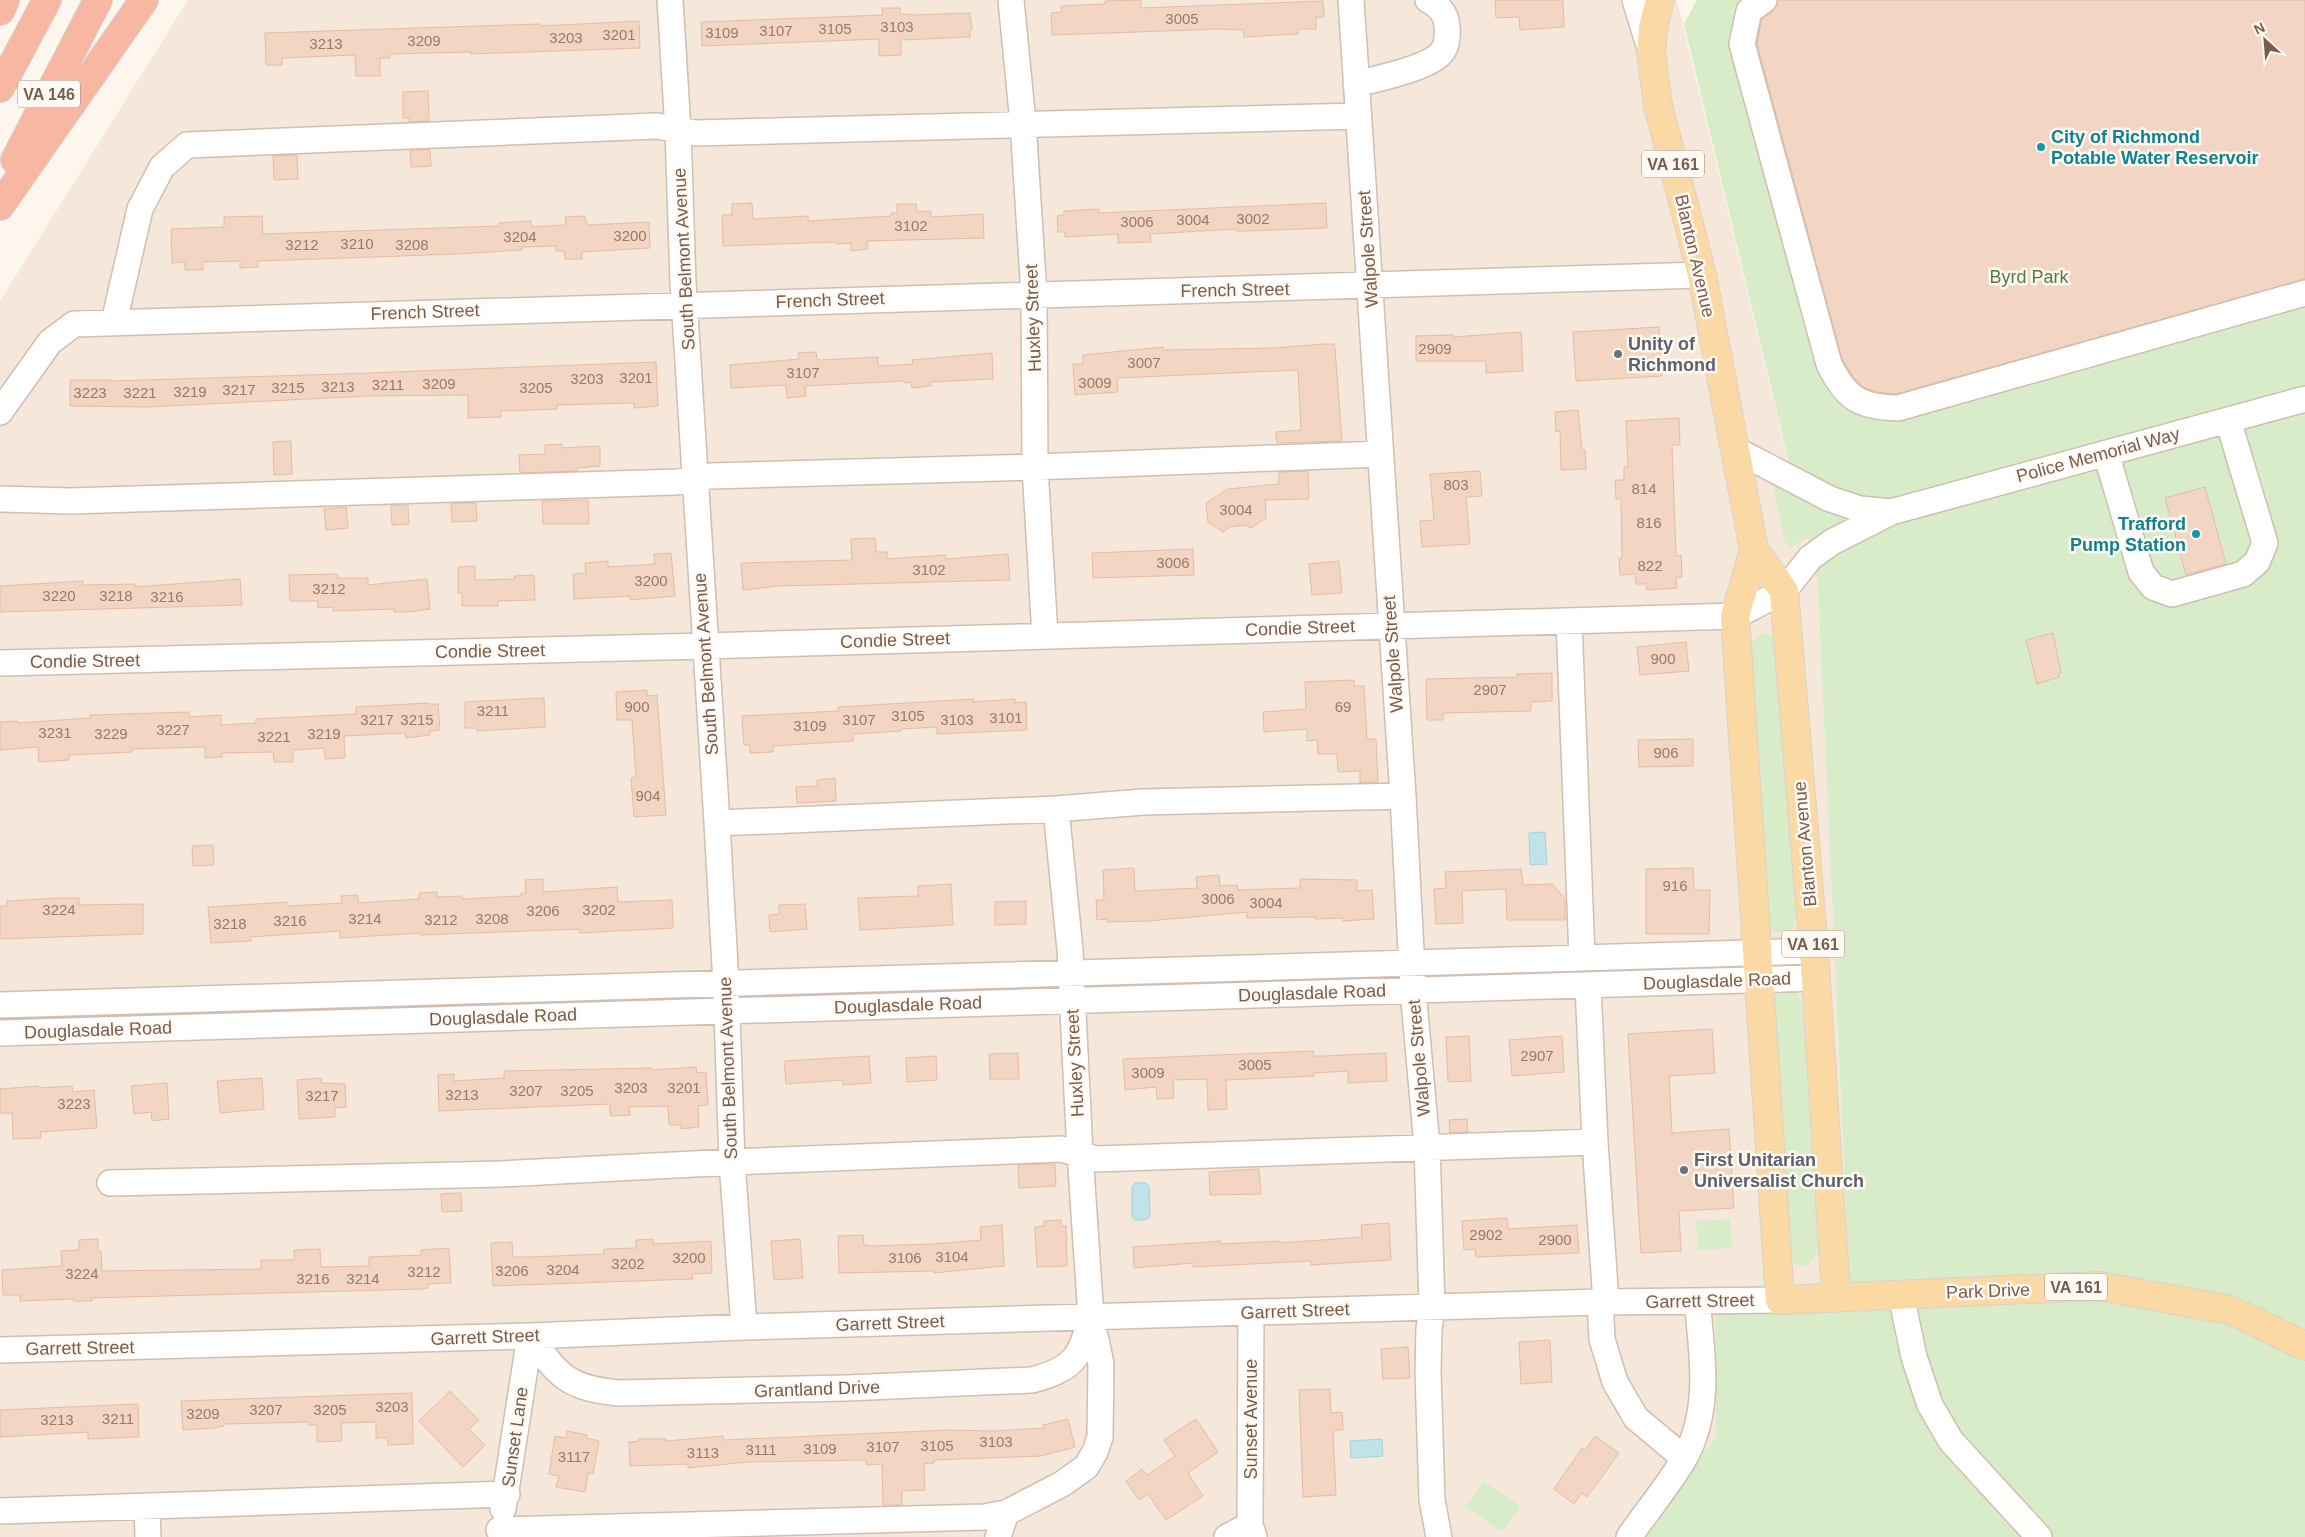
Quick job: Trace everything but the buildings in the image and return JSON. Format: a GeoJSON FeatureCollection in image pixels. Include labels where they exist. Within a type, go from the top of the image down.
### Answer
{"type":"FeatureCollection","features":[{"type":"Feature","properties":{"kind":"highway"},"geometry":{"type":"LineString","coordinates":[[0,11],[5,0]]}},
{"type":"Feature","properties":{"kind":"highway","name":"VA 146"},"geometry":{"type":"LineString","coordinates":[[0,88],[47,0]]}},
{"type":"Feature","properties":{"kind":"highway","name":"VA 146"},"geometry":{"type":"LineString","coordinates":[[0,188],[98,0]]}},
{"type":"Feature","properties":{"kind":"highway"},"geometry":{"type":"LineString","coordinates":[[0,206],[144,0]]}},
{"type":"Feature","properties":{"kind":"main road","name":"Blanton Avenue"},"geometry":{"type":"LineString","coordinates":[[1660,0],[1651,52],[1658,105],[1702,275],[1754,550],[1784,591],[1814,951],[1836,1297]]}},
{"type":"Feature","properties":{"kind":"main road","name":"Blanton Avenue"},"geometry":{"type":"LineString","coordinates":[[1754,550],[1735,616],[1780,1300]]}},
{"type":"Feature","properties":{"kind":"main road","name":"Park Drive"},"geometry":{"type":"LineString","coordinates":[[1780,1300],[2099,1286],[2230,1310],[2305,1346]]}},
{"type":"Feature","properties":{"kind":"street","name":"South Belmont Avenue"},"geometry":{"type":"LineString","coordinates":[[670,0],[678,130],[685,304],[726,984],[732,1162],[744,1327]]}},
{"type":"Feature","properties":{"kind":"street","name":"Huxley Street"},"geometry":{"type":"LineString","coordinates":[[1011,0],[1023,123],[1034,294],[1035,467],[1044,636]]}},
{"type":"Feature","properties":{"kind":"street","name":"Walpole Street"},"geometry":{"type":"LineString","coordinates":[[1351,0],[1390,626],[1403,796],[1411,963],[1427,1146],[1432,1307],[1429,1329],[1428,1392],[1432,1500],[1440,1537]]}},
{"type":"Feature","properties":{"kind":"street"},"geometry":{"type":"LineString","coordinates":[[1356,84],[1416,68],[1442,52],[1448,35],[1446,19],[1438,5],[1428,0]]}},
{"type":"Feature","properties":{"kind":"street","name":"Blanton Avenue"},"geometry":{"type":"LineString","coordinates":[[1635,0],[1651,52]]}},
{"type":"Feature","properties":{"kind":"street"},"geometry":{"type":"LineString","coordinates":[[1756,4],[1742,44],[1828,364],[1839,385],[1856,399],[1876,407],[1898,408],[2305,294]]}},
{"type":"Feature","properties":{"kind":"street"},"geometry":{"type":"LineString","coordinates":[[114,322],[140,208],[162,167],[187,145],[657,126],[695,133],[1023,123],[1359,116]]}},
{"type":"Feature","properties":{"kind":"street","name":"French Street"},"geometry":{"type":"LineString","coordinates":[[0,412],[50,342],[74,324],[1034,294],[1370,287],[1702,275]]}},
{"type":"Feature","properties":{"kind":"street","name":"Police Memorial Way"},"geometry":{"type":"LineString","coordinates":[[1784,591],[1810,558],[1858,527],[1890,512],[2305,398]]}},
{"type":"Feature","properties":{"kind":"street"},"geometry":{"type":"LineString","coordinates":[[2106,453],[2141,572],[2153,587],[2172,594],[2243,574],[2257,562],[2265,543],[2228,420]]}},
{"type":"Feature","properties":{"kind":"street","name":"Police Memorial Way"},"geometry":{"type":"LineString","coordinates":[[1736,450],[1830,499],[1860,509],[1890,512]]}},
{"type":"Feature","properties":{"kind":"street"},"geometry":{"type":"LineString","coordinates":[[0,499],[70,501],[676,482],[710,476],[1035,467],[1380,454]]}},
{"type":"Feature","properties":{"kind":"street","name":"Condie Street"},"geometry":{"type":"LineString","coordinates":[[0,663],[705,646],[1735,616],[1784,591]]}},
{"type":"Feature","properties":{"kind":"street"},"geometry":{"type":"LineString","coordinates":[[1569,621],[1582,957]]}},
{"type":"Feature","properties":{"kind":"street"},"geometry":{"type":"LineString","coordinates":[[716,823],[1056,809],[1143,802],[1403,796]]}},
{"type":"Feature","properties":{"kind":"street","name":"Huxley Street"},"geometry":{"type":"LineString","coordinates":[[1056,809],[1071,973],[1090,1321]]}},
{"type":"Feature","properties":{"kind":"street","name":"Douglasdale Road"},"geometry":{"type":"LineString","coordinates":[[0,1005],[1814,951]]}},
{"type":"Feature","properties":{"kind":"street","name":"Douglasdale Road"},"geometry":{"type":"LineString","coordinates":[[0,1032],[1815,978]]}},
{"type":"Feature","properties":{"kind":"street"},"geometry":{"type":"LineString","coordinates":[[1588,985],[1603,1302],[1602,1339],[1615,1382],[1636,1418],[1684,1458]]}},
{"type":"Feature","properties":{"kind":"street"},"geometry":{"type":"LineString","coordinates":[[110,1183],[501,1174],[732,1162],[1061,1149],[1096,1159],[1427,1146],[1595,1142]]}},
{"type":"Feature","properties":{"kind":"street"},"geometry":{"type":"LineString","coordinates":[[1901,1295],[1914,1357],[1930,1405],[1951,1442],[2039,1537]]}},
{"type":"Feature","properties":{"kind":"street","name":"Garrett Street"},"geometry":{"type":"LineString","coordinates":[[0,1350],[530,1336],[744,1327],[1090,1321],[1251,1312],[1603,1302],[1780,1300]]}},
{"type":"Feature","properties":{"kind":"street"},"geometry":{"type":"LineString","coordinates":[[1629,1537],[1684,1458],[1695,1436],[1703,1391],[1704,1370],[1697,1301]]}},
{"type":"Feature","properties":{"kind":"street","name":"Sunset Avenue"},"geometry":{"type":"LineString","coordinates":[[1226,1537],[1252,1531],[1251,1312]]}},
{"type":"Feature","properties":{"kind":"street"},"geometry":{"type":"LineString","coordinates":[[498,1534],[984,1517],[1006,1514],[1062,1484],[1086,1467],[1095,1452],[1100,1437],[1101,1364],[1090,1321]]}},
{"type":"Feature","properties":{"kind":"street","name":"Grantland Drive"},"geometry":{"type":"LineString","coordinates":[[530,1336],[544,1356],[568,1382],[594,1391],[619,1394],[702,1392],[1032,1380],[1057,1374],[1074,1360],[1086,1340],[1090,1321]]}},
{"type":"Feature","properties":{"kind":"street","name":"Sunset Lane"},"geometry":{"type":"LineString","coordinates":[[498,1534],[506,1494],[530,1336]]}},
{"type":"Feature","properties":{"kind":"street"},"geometry":{"type":"LineString","coordinates":[[0,1511],[506,1494]]}},
{"type":"Feature","properties":{"kind":"street"},"geometry":{"type":"LineString","coordinates":[[147,1506],[148,1537]]}},
{"type":"Feature","properties":{"kind":"street"},"geometry":{"type":"LineString","coordinates":[[998,1537],[1006,1514]]}},
{"type":"Feature","properties":{"kind":"shaded area"},"geometry":{"type":"Polygon","coordinates":[[[188,0],[1677,0],[1818,586],[1850,1302],[1715,1310],[1716,1436],[1644,1537],[0,1537],[0,301],[188,0]]]}},
{"type":"Feature","properties":{"kind":"green space","name":"Byrd Park"},"geometry":{"type":"Polygon","coordinates":[[[1697,0],[2305,0],[2305,1537],[1644,1537],[1716,1436],[1715,1310],[1850,1301],[1818,586],[1807,538],[1789,548],[1785,542],[1774,490],[1775,482],[1796,492],[1684,24],[1697,0]]]}},
{"type":"Feature","properties":{"kind":"green space"},"geometry":{"type":"Polygon","coordinates":[[[1761,634],[1769,634],[1777,641],[1797,913],[1793,928],[1782,933],[1776,932],[1767,924],[1749,643],[1761,634]]]}},
{"type":"Feature","properties":{"kind":"green space"},"geometry":{"type":"Polygon","coordinates":[[[1782,990],[1796,992],[1802,1002],[1818,1246],[1815,1257],[1807,1265],[1803,1266],[1793,1262],[1789,1257],[1773,998],[1782,990]]]}},
{"type":"Feature","properties":{"kind":"green space"},"geometry":{"type":"Polygon","coordinates":[[[1730,1219],[1732,1248],[1698,1250],[1696,1221],[1730,1219]]]}},
{"type":"Feature","properties":{"kind":"green space"},"geometry":{"type":"Polygon","coordinates":[[[1484,1481],[1520,1506],[1502,1532],[1466,1507],[1484,1481]]]}},
{"type":"Feature","properties":{"kind":"water"},"geometry":{"type":"Polygon","coordinates":[[[1545,832],[1547,864],[1530,865],[1529,833],[1545,832]]]}},
{"type":"Feature","properties":{"kind":"water"},"geometry":{"type":"Polygon","coordinates":[[[1135,1183],[1146,1183],[1149,1187],[1150,1217],[1145,1220],[1135,1220],[1132,1217],[1132,1187],[1135,1183]]]}},
{"type":"Feature","properties":{"kind":"water"},"geometry":{"type":"Polygon","coordinates":[[[1382,1439],[1383,1456],[1351,1458],[1350,1441],[1382,1439]]]}},
{"type":"Feature","properties":{"kind":"place","name":"City of Richmond Potable Water Reservoir"},"geometry":{"type":"Point","coordinates":[2041,147]}},
{"type":"Feature","properties":{"kind":"place","name":"Unity of Richmond"},"geometry":{"type":"Point","coordinates":[1618,354]}},
{"type":"Feature","properties":{"kind":"place","name":"Trafford Pump Station"},"geometry":{"type":"Point","coordinates":[2196,534]}},
{"type":"Feature","properties":{"kind":"place","name":"First Unitarian Universalist Church"},"geometry":{"type":"Point","coordinates":[1684,1170]}}]}
